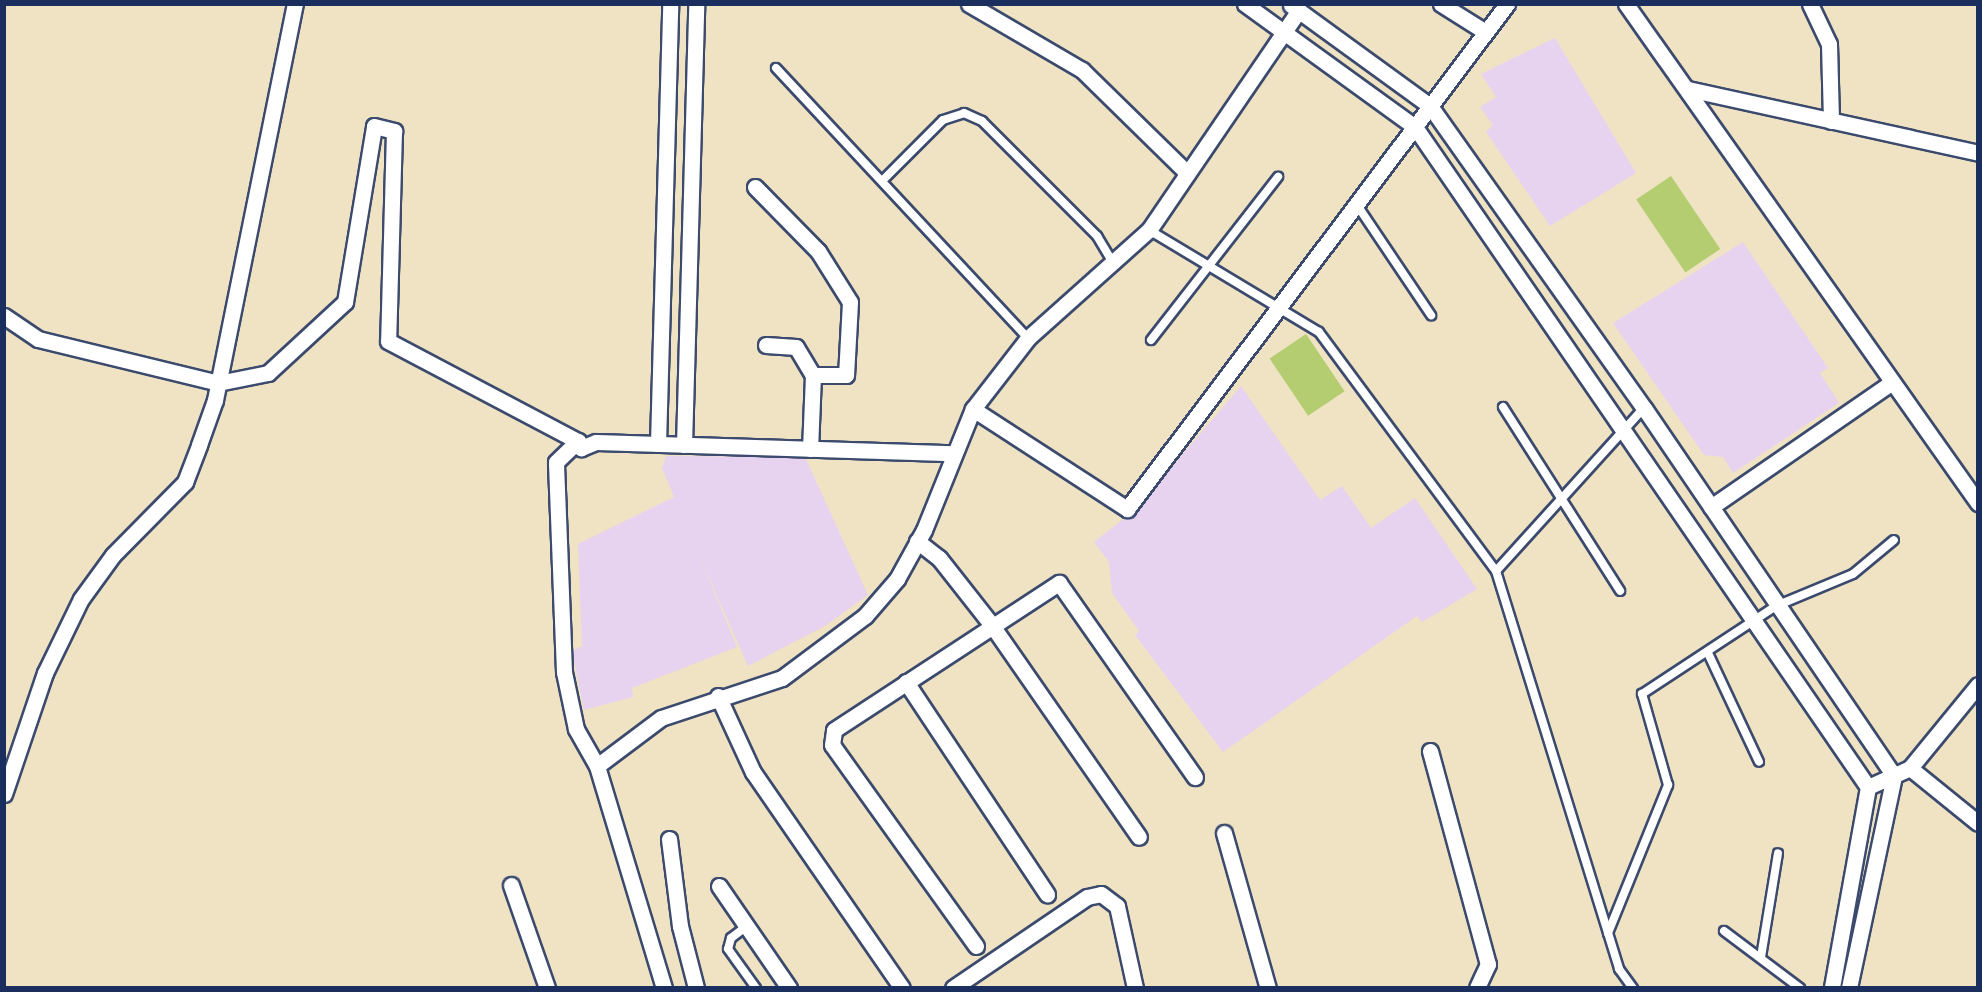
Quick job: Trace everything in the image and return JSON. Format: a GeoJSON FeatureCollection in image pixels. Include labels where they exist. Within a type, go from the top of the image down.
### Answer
{"type":"FeatureCollection","features":[{"type":"Feature","properties":{"kind":"street"},"geometry":{"type":"LineString","coordinates":[[4,794],[45,674],[81,599],[113,555],[185,482],[218,383],[295,4]]}},
{"type":"Feature","properties":{"kind":"street"},"geometry":{"type":"LineString","coordinates":[[658,444],[670,4]]}},
{"type":"Feature","properties":{"kind":"street"},"geometry":{"type":"LineString","coordinates":[[684,445],[696,4]]}},
{"type":"Feature","properties":{"kind":"street"},"geometry":{"type":"LineString","coordinates":[[969,4],[1082,70],[1187,173]]}},
{"type":"Feature","properties":{"kind":"street"},"geometry":{"type":"LineString","coordinates":[[1245,4],[1415,127],[1624,427],[1868,787],[1832,987]]}},
{"type":"Feature","properties":{"kind":"street"},"geometry":{"type":"LineString","coordinates":[[1441,4],[1484,31]]}},
{"type":"Feature","properties":{"kind":"street"},"geometry":{"type":"LineString","coordinates":[[973,409],[1127,509],[1280,311],[1484,31],[1508,4]]}},
{"type":"Feature","properties":{"kind":"street"},"geometry":{"type":"LineString","coordinates":[[1626,4],[1688,89],[1889,384],[1977,503]]}},
{"type":"Feature","properties":{"kind":"street"},"geometry":{"type":"LineString","coordinates":[[1810,4],[1829,44],[1831,121]]}},
{"type":"Feature","properties":{"kind":"street"},"geometry":{"type":"LineString","coordinates":[[597,766],[661,718],[718,696],[782,678],[830,645],[897,579],[917,542],[973,409],[1028,338],[1149,231],[1284,32],[1295,7],[1430,106],[1644,408],[1776,606],[1894,776],[1853,985]]}},
{"type":"Feature","properties":{"kind":"street"},"geometry":{"type":"LineString","coordinates":[[1688,89],[1977,153]]}},
{"type":"Feature","properties":{"kind":"street"},"geometry":{"type":"LineString","coordinates":[[4,316],[38,339],[218,383],[268,373],[345,302],[374,126],[394,130],[388,341],[578,441],[581,448],[596,442],[953,453]]}},
{"type":"Feature","properties":{"kind":"street"},"geometry":{"type":"LineString","coordinates":[[755,187],[818,251],[850,302],[846,375],[813,375]]}},
{"type":"Feature","properties":{"kind":"street"},"geometry":{"type":"LineString","coordinates":[[766,345],[796,348],[813,375],[810,449]]}},
{"type":"Feature","properties":{"kind":"street"},"geometry":{"type":"LineString","coordinates":[[1711,507],[1889,384]]}},
{"type":"Feature","properties":{"kind":"street"},"geometry":{"type":"LineString","coordinates":[[578,441],[556,462],[564,672],[576,729],[597,766],[664,987]]}},
{"type":"Feature","properties":{"kind":"street"},"geometry":{"type":"LineString","coordinates":[[917,542],[939,558],[991,624],[1139,837]]}},
{"type":"Feature","properties":{"kind":"street"},"geometry":{"type":"LineString","coordinates":[[976,946],[830,742],[834,730],[1052,583],[1065,586],[1195,777]]}},
{"type":"Feature","properties":{"kind":"street"},"geometry":{"type":"LineString","coordinates":[[1802,691],[1823,673]]}},
{"type":"Feature","properties":{"kind":"street"},"geometry":{"type":"LineString","coordinates":[[906,682],[1047,894]]}},
{"type":"Feature","properties":{"kind":"street"},"geometry":{"type":"LineString","coordinates":[[1868,787],[1910,768],[1977,685]]}},
{"type":"Feature","properties":{"kind":"street"},"geometry":{"type":"LineString","coordinates":[[718,696],[759,780],[902,987]]}},
{"type":"Feature","properties":{"kind":"street"},"geometry":{"type":"LineString","coordinates":[[1430,751],[1488,964],[1477,987]]}},
{"type":"Feature","properties":{"kind":"street"},"geometry":{"type":"LineString","coordinates":[[1910,768],[1977,823]]}},
{"type":"Feature","properties":{"kind":"street"},"geometry":{"type":"LineString","coordinates":[[1224,833],[1268,987]]}},
{"type":"Feature","properties":{"kind":"street"},"geometry":{"type":"LineString","coordinates":[[669,839],[680,926],[696,987]]}},
{"type":"Feature","properties":{"kind":"street"},"geometry":{"type":"LineString","coordinates":[[511,885],[547,987]]}},
{"type":"Feature","properties":{"kind":"street"},"geometry":{"type":"LineString","coordinates":[[719,886],[789,987]]}},
{"type":"Feature","properties":{"kind":"street"},"geometry":{"type":"LineString","coordinates":[[953,987],[1087,897],[1101,894],[1117,906],[1136,987]]}},
{"type":"Feature","properties":{"kind":"lane"},"geometry":{"type":"LineString","coordinates":[[776,68],[1028,338]]}},
{"type":"Feature","properties":{"kind":"lane"},"geometry":{"type":"LineString","coordinates":[[882,181],[944,120],[964,113],[982,121],[1023,162],[1097,237],[1113,263]]}},
{"type":"Feature","properties":{"kind":"lane"},"geometry":{"type":"LineString","coordinates":[[1151,340],[1204,265],[1278,177]]}},
{"type":"Feature","properties":{"kind":"lane"},"geometry":{"type":"LineString","coordinates":[[1358,205],[1431,315]]}},
{"type":"Feature","properties":{"kind":"lane"},"geometry":{"type":"LineString","coordinates":[[1149,231],[1280,311],[1319,332],[1496,571],[1619,969],[1633,987]]}},
{"type":"Feature","properties":{"kind":"lane"},"geometry":{"type":"LineString","coordinates":[[1503,407],[1620,591]]}},
{"type":"Feature","properties":{"kind":"lane"},"geometry":{"type":"LineString","coordinates":[[1496,571],[1624,427],[1644,408]]}},
{"type":"Feature","properties":{"kind":"lane"},"geometry":{"type":"LineString","coordinates":[[1608,933],[1668,785],[1642,694],[1708,653],[1776,606],[1853,574],[1894,540]]}},
{"type":"Feature","properties":{"kind":"lane"},"geometry":{"type":"LineString","coordinates":[[1708,653],[1759,762]]}},
{"type":"Feature","properties":{"kind":"lane"},"geometry":{"type":"LineString","coordinates":[[1761,957],[1778,853]]}},
{"type":"Feature","properties":{"kind":"lane"},"geometry":{"type":"LineString","coordinates":[[747,926],[729,941],[728,949],[756,987]]}},
{"type":"Feature","properties":{"kind":"lane"},"geometry":{"type":"LineString","coordinates":[[1725,931],[1800,987]]}},
{"type":"Feature","properties":{"kind":"lane"},"geometry":{"type":"LineString","coordinates":[[1836,965],[1853,985]]}},
{"type":"Feature","properties":{"kind":"shaded area"},"geometry":{"type":"Polygon","coordinates":[[[1555,38],[1636,173],[1550,226],[1486,132],[1493,125],[1480,107],[1496,97],[1481,74],[1555,38]]]}},
{"type":"Feature","properties":{"kind":"shaded area"},"geometry":{"type":"Polygon","coordinates":[[[1743,242],[1828,368],[1820,373],[1839,403],[1733,473],[1723,457],[1704,455],[1613,323],[1743,242]]]}},
{"type":"Feature","properties":{"kind":"shaded area"},"geometry":{"type":"Polygon","coordinates":[[[1241,386],[1320,500],[1342,486],[1371,528],[1415,498],[1477,589],[1422,622],[1417,616],[1223,752],[1135,635],[1139,631],[1112,593],[1109,562],[1094,542],[1136,509],[1241,386]]]}},
{"type":"Feature","properties":{"kind":"shaded area"},"geometry":{"type":"Polygon","coordinates":[[[666,456],[805,457],[868,595],[825,626],[748,666],[699,555],[737,647],[632,688],[633,697],[584,710],[572,651],[582,646],[578,544],[674,497],[662,468],[666,456]]]}},
{"type":"Feature","properties":{"kind":"green space"},"geometry":{"type":"Polygon","coordinates":[[[1671,176],[1720,249],[1685,272],[1636,199],[1671,176]]]}},
{"type":"Feature","properties":{"kind":"green space"},"geometry":{"type":"Polygon","coordinates":[[[1306,334],[1345,391],[1308,416],[1270,359],[1306,334]]]}}]}
